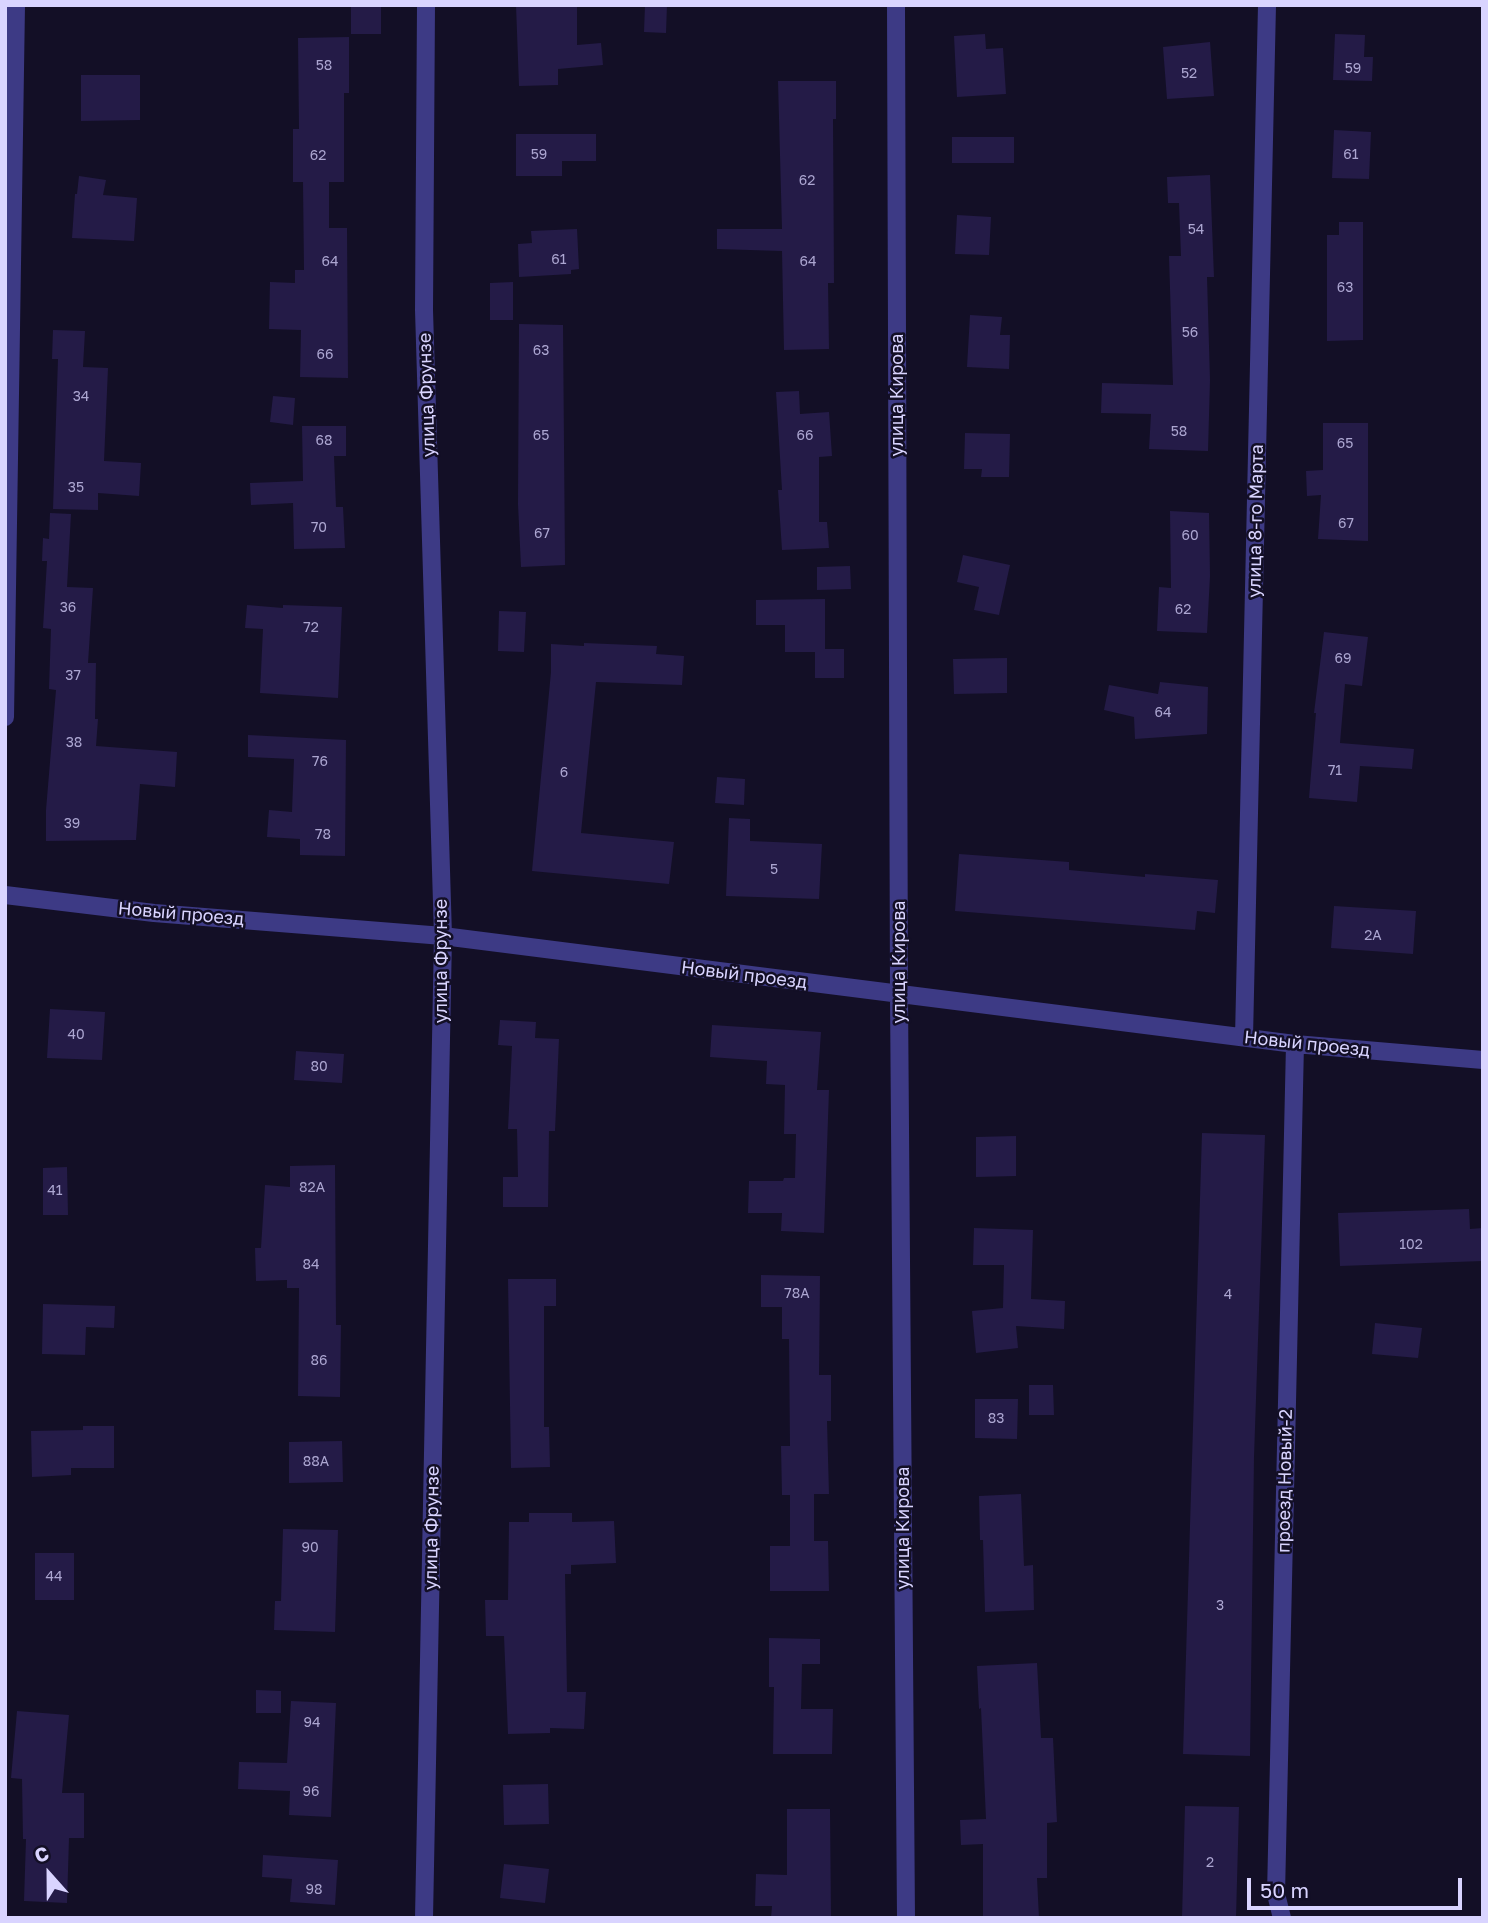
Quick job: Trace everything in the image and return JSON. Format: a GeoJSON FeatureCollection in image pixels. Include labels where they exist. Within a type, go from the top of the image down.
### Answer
{"type":"FeatureCollection","features":[{"type":"Feature","properties":{"kind":"street"},"geometry":{"type":"LineString","coordinates":[[5,718],[16,5]]}},
{"type":"Feature","properties":{"kind":"street","name":"улица Фрунзе"},"geometry":{"type":"LineString","coordinates":[[424,1918],[443,936],[424,310],[426,5]]}},
{"type":"Feature","properties":{"kind":"street","name":"улица Кирова"},"geometry":{"type":"LineString","coordinates":[[896,5],[899,996],[906,1918]]}},
{"type":"Feature","properties":{"kind":"street","name":"улица 8-го Марта"},"geometry":{"type":"LineString","coordinates":[[1244,1037],[1267,5]]}},
{"type":"Feature","properties":{"kind":"street","name":"Новый проезд"},"geometry":{"type":"LineString","coordinates":[[5,895],[155,913],[443,936],[899,996],[1295,1044],[1483,1060]]}},
{"type":"Feature","properties":{"kind":"street","name":"проезд Новый-2"},"geometry":{"type":"LineString","coordinates":[[1282,1918],[1276,1894],[1276,1880],[1295,1044]]}},
{"type":"Feature","properties":{"kind":"building"},"geometry":{"type":"Polygon","coordinates":[[[351,5],[381,5],[381,34],[351,34],[351,5]]]}},
{"type":"Feature","properties":{"kind":"building"},"geometry":{"type":"Polygon","coordinates":[[[516,5],[577,5],[577,45],[601,43],[603,65],[558,69],[558,85],[519,86],[516,5]]]}},
{"type":"Feature","properties":{"kind":"building"},"geometry":{"type":"Polygon","coordinates":[[[645,5],[667,5],[666,33],[644,32],[645,5]]]}},
{"type":"Feature","properties":{"kind":"building"},"geometry":{"type":"Polygon","coordinates":[[[985,34],[986,49],[1003,48],[1006,94],[957,97],[954,36],[985,34]]]}},
{"type":"Feature","properties":{"kind":"building"},"geometry":{"type":"Polygon","coordinates":[[[1335,34],[1365,35],[1364,57],[1373,57],[1372,81],[1333,80],[1335,34]]]}},
{"type":"Feature","properties":{"kind":"building"},"geometry":{"type":"Polygon","coordinates":[[[349,37],[349,93],[344,93],[344,182],[329,182],[329,228],[347,228],[348,378],[300,377],[301,330],[269,329],[270,282],[295,283],[295,270],[304,270],[303,182],[293,182],[293,129],[299,129],[298,38],[349,37]]]}},
{"type":"Feature","properties":{"kind":"building"},"geometry":{"type":"Polygon","coordinates":[[[1210,42],[1214,96],[1167,99],[1163,47],[1210,42]]]}},
{"type":"Feature","properties":{"kind":"building"},"geometry":{"type":"Polygon","coordinates":[[[81,75],[140,75],[140,120],[81,121],[81,75]]]}},
{"type":"Feature","properties":{"kind":"building"},"geometry":{"type":"Polygon","coordinates":[[[778,81],[836,81],[836,119],[833,119],[834,283],[828,283],[829,349],[784,350],[782,251],[717,249],[717,229],[782,229],[778,81]]]}},
{"type":"Feature","properties":{"kind":"building"},"geometry":{"type":"Polygon","coordinates":[[[1334,130],[1371,132],[1369,179],[1332,178],[1334,130]]]}},
{"type":"Feature","properties":{"kind":"building"},"geometry":{"type":"Polygon","coordinates":[[[516,134],[596,134],[596,161],[562,161],[562,176],[516,176],[516,134]]]}},
{"type":"Feature","properties":{"kind":"building"},"geometry":{"type":"Polygon","coordinates":[[[952,137],[1014,137],[1014,163],[952,163],[952,137]]]}},
{"type":"Feature","properties":{"kind":"building"},"geometry":{"type":"Polygon","coordinates":[[[1210,175],[1214,277],[1207,277],[1210,380],[1208,451],[1149,449],[1151,414],[1101,413],[1102,383],[1173,385],[1169,256],[1181,256],[1179,203],[1168,203],[1167,177],[1210,175]]]}},
{"type":"Feature","properties":{"kind":"building"},"geometry":{"type":"Polygon","coordinates":[[[79,176],[106,180],[103,195],[137,198],[134,241],[72,238],[79,176]]]}},
{"type":"Feature","properties":{"kind":"building"},"geometry":{"type":"Polygon","coordinates":[[[957,215],[991,217],[989,255],[955,254],[957,215]]]}},
{"type":"Feature","properties":{"kind":"building"},"geometry":{"type":"Polygon","coordinates":[[[1339,222],[1363,222],[1363,340],[1327,341],[1327,235],[1339,235],[1339,222]]]}},
{"type":"Feature","properties":{"kind":"building"},"geometry":{"type":"Polygon","coordinates":[[[577,229],[579,269],[571,270],[571,274],[519,277],[518,244],[532,243],[531,231],[577,229]]]}},
{"type":"Feature","properties":{"kind":"building"},"geometry":{"type":"Polygon","coordinates":[[[513,282],[513,320],[490,320],[490,283],[513,282]]]}},
{"type":"Feature","properties":{"kind":"building"},"geometry":{"type":"Polygon","coordinates":[[[970,315],[1002,317],[1000,335],[1010,335],[1009,369],[967,367],[970,315]]]}},
{"type":"Feature","properties":{"kind":"building"},"geometry":{"type":"Polygon","coordinates":[[[519,324],[563,325],[565,565],[521,567],[518,504],[519,324]]]}},
{"type":"Feature","properties":{"kind":"building"},"geometry":{"type":"Polygon","coordinates":[[[53,330],[85,331],[83,367],[108,368],[104,461],[141,463],[139,496],[98,493],[98,510],[53,509],[58,359],[52,359],[53,330]]]}},
{"type":"Feature","properties":{"kind":"building"},"geometry":{"type":"Polygon","coordinates":[[[799,391],[800,414],[829,412],[832,456],[819,457],[819,522],[827,522],[829,548],[782,550],[778,490],[782,490],[776,392],[799,391]]]}},
{"type":"Feature","properties":{"kind":"building"},"geometry":{"type":"Polygon","coordinates":[[[273,396],[295,398],[293,425],[270,422],[273,396]]]}},
{"type":"Feature","properties":{"kind":"building"},"geometry":{"type":"Polygon","coordinates":[[[1323,423],[1368,423],[1368,541],[1318,539],[1321,495],[1307,496],[1306,471],[1323,470],[1323,423]]]}},
{"type":"Feature","properties":{"kind":"building"},"geometry":{"type":"Polygon","coordinates":[[[302,426],[346,426],[346,456],[334,456],[336,507],[343,507],[345,548],[294,549],[293,503],[251,505],[250,483],[303,481],[302,426]]]}},
{"type":"Feature","properties":{"kind":"building"},"geometry":{"type":"Polygon","coordinates":[[[965,433],[1010,434],[1009,477],[981,477],[982,469],[964,469],[965,433]]]}},
{"type":"Feature","properties":{"kind":"building"},"geometry":{"type":"Polygon","coordinates":[[[1170,511],[1209,513],[1207,633],[1157,631],[1159,587],[1171,588],[1170,511]]]}},
{"type":"Feature","properties":{"kind":"building"},"geometry":{"type":"Polygon","coordinates":[[[50,513],[71,514],[67,587],[93,588],[88,663],[96,663],[96,746],[177,752],[175,787],[140,784],[136,840],[46,841],[56,690],[49,689],[51,629],[43,628],[47,561],[42,561],[43,538],[49,539],[50,513]]]}},
{"type":"Feature","properties":{"kind":"building"},"geometry":{"type":"Polygon","coordinates":[[[963,555],[1010,565],[999,615],[974,610],[979,587],[957,582],[963,555]]]}},
{"type":"Feature","properties":{"kind":"building"},"geometry":{"type":"Polygon","coordinates":[[[850,566],[851,589],[817,590],[817,567],[850,566]]]}},
{"type":"Feature","properties":{"kind":"building"},"geometry":{"type":"Polygon","coordinates":[[[825,599],[825,649],[844,649],[844,678],[815,678],[815,652],[785,652],[785,625],[756,625],[756,600],[825,599]]]}},
{"type":"Feature","properties":{"kind":"building"},"geometry":{"type":"Polygon","coordinates":[[[247,605],[283,608],[283,605],[342,607],[338,698],[260,693],[263,629],[245,628],[247,605]]]}},
{"type":"Feature","properties":{"kind":"building"},"geometry":{"type":"Polygon","coordinates":[[[499,611],[526,612],[524,652],[498,651],[499,611]]]}},
{"type":"Feature","properties":{"kind":"building"},"geometry":{"type":"Polygon","coordinates":[[[1324,632],[1368,637],[1362,686],[1345,684],[1340,743],[1414,749],[1412,769],[1360,766],[1357,802],[1309,798],[1314,713],[1324,632]]]}},
{"type":"Feature","properties":{"kind":"building"},"geometry":{"type":"Polygon","coordinates":[[[584,643],[657,646],[656,654],[684,656],[682,685],[596,682],[581,833],[674,842],[669,884],[532,871],[551,672],[551,644],[584,646],[584,643]]]}},
{"type":"Feature","properties":{"kind":"building"},"geometry":{"type":"Polygon","coordinates":[[[1007,658],[1007,693],[954,694],[953,659],[1007,658]]]}},
{"type":"Feature","properties":{"kind":"building"},"geometry":{"type":"Polygon","coordinates":[[[1160,682],[1208,687],[1207,734],[1135,739],[1134,717],[1104,710],[1109,685],[1158,694],[1160,682]]]}},
{"type":"Feature","properties":{"kind":"building"},"geometry":{"type":"Polygon","coordinates":[[[248,735],[346,740],[345,856],[300,855],[300,839],[267,837],[269,810],[292,812],[294,759],[248,757],[248,735]]]}},
{"type":"Feature","properties":{"kind":"building"},"geometry":{"type":"Polygon","coordinates":[[[717,777],[745,779],[744,805],[715,803],[717,777]]]}},
{"type":"Feature","properties":{"kind":"building"},"geometry":{"type":"Polygon","coordinates":[[[729,818],[750,819],[750,841],[822,844],[819,899],[726,896],[729,818]]]}},
{"type":"Feature","properties":{"kind":"building"},"geometry":{"type":"Polygon","coordinates":[[[959,854],[1069,862],[1069,870],[1218,880],[1215,913],[1197,911],[1195,930],[955,911],[959,854]]]}},
{"type":"Feature","properties":{"kind":"building"},"geometry":{"type":"Polygon","coordinates":[[[1334,906],[1416,911],[1413,954],[1331,948],[1334,906]]]}},
{"type":"Feature","properties":{"kind":"building"},"geometry":{"type":"Polygon","coordinates":[[[50,1009],[105,1012],[102,1060],[47,1058],[50,1009]]]}},
{"type":"Feature","properties":{"kind":"building"},"geometry":{"type":"Polygon","coordinates":[[[500,1020],[536,1022],[535,1038],[559,1039],[555,1131],[549,1131],[548,1207],[503,1207],[503,1177],[518,1177],[517,1129],[508,1129],[512,1046],[498,1045],[500,1020]]]}},
{"type":"Feature","properties":{"kind":"building"},"geometry":{"type":"Polygon","coordinates":[[[712,1025],[821,1032],[817,1090],[829,1090],[824,1233],[781,1231],[782,1213],[748,1213],[749,1181],[783,1181],[784,1178],[795,1178],[796,1134],[784,1134],[785,1085],[766,1084],[767,1061],[710,1057],[712,1025]]]}},
{"type":"Feature","properties":{"kind":"building"},"geometry":{"type":"Polygon","coordinates":[[[296,1051],[344,1054],[342,1083],[294,1080],[296,1051]]]}},
{"type":"Feature","properties":{"kind":"building"},"geometry":{"type":"Polygon","coordinates":[[[1202,1133],[1265,1135],[1254,1457],[1250,1756],[1183,1754],[1202,1133]]]}},
{"type":"Feature","properties":{"kind":"building"},"geometry":{"type":"Polygon","coordinates":[[[1016,1136],[1016,1176],[976,1177],[976,1137],[1016,1136]]]}},
{"type":"Feature","properties":{"kind":"building"},"geometry":{"type":"Polygon","coordinates":[[[335,1165],[336,1325],[341,1325],[340,1397],[298,1396],[299,1288],[287,1288],[287,1280],[256,1281],[255,1248],[261,1248],[265,1185],[290,1187],[290,1166],[335,1165]]]}},
{"type":"Feature","properties":{"kind":"building"},"geometry":{"type":"Polygon","coordinates":[[[67,1167],[68,1215],[43,1215],[43,1168],[67,1167]]]}},
{"type":"Feature","properties":{"kind":"building"},"geometry":{"type":"Polygon","coordinates":[[[1469,1209],[1470,1229],[1483,1228],[1483,1261],[1340,1266],[1338,1213],[1469,1209]]]}},
{"type":"Feature","properties":{"kind":"building"},"geometry":{"type":"Polygon","coordinates":[[[974,1228],[1033,1230],[1031,1299],[1065,1301],[1064,1329],[1016,1326],[1018,1348],[976,1353],[972,1311],[1003,1308],[1004,1265],[973,1265],[974,1228]]]}},
{"type":"Feature","properties":{"kind":"building"},"geometry":{"type":"Polygon","coordinates":[[[761,1275],[820,1276],[819,1375],[831,1375],[831,1421],[827,1421],[829,1494],[814,1494],[814,1541],[828,1541],[829,1591],[770,1591],[770,1546],[790,1546],[790,1495],[782,1495],[781,1446],[790,1446],[789,1339],[782,1339],[782,1307],[761,1307],[761,1275]]]}},
{"type":"Feature","properties":{"kind":"building"},"geometry":{"type":"Polygon","coordinates":[[[508,1279],[556,1279],[556,1306],[544,1306],[544,1427],[549,1427],[550,1467],[511,1468],[508,1279]]]}},
{"type":"Feature","properties":{"kind":"building"},"geometry":{"type":"Polygon","coordinates":[[[43,1304],[115,1306],[114,1328],[86,1327],[85,1355],[42,1354],[43,1304]]]}},
{"type":"Feature","properties":{"kind":"building"},"geometry":{"type":"Polygon","coordinates":[[[1375,1323],[1422,1328],[1418,1358],[1372,1354],[1375,1323]]]}},
{"type":"Feature","properties":{"kind":"building"},"geometry":{"type":"Polygon","coordinates":[[[1029,1385],[1053,1385],[1054,1415],[1029,1415],[1029,1385]]]}},
{"type":"Feature","properties":{"kind":"building"},"geometry":{"type":"Polygon","coordinates":[[[975,1399],[1018,1399],[1017,1439],[975,1438],[975,1399]]]}},
{"type":"Feature","properties":{"kind":"building"},"geometry":{"type":"Polygon","coordinates":[[[83,1426],[114,1426],[114,1468],[71,1468],[71,1475],[32,1477],[31,1431],[83,1430],[83,1426]]]}},
{"type":"Feature","properties":{"kind":"building"},"geometry":{"type":"Polygon","coordinates":[[[342,1441],[343,1482],[289,1483],[289,1442],[342,1441]]]}},
{"type":"Feature","properties":{"kind":"building"},"geometry":{"type":"Polygon","coordinates":[[[1021,1494],[1024,1566],[1033,1565],[1034,1610],[985,1612],[979,1496],[1021,1494]]]}},
{"type":"Feature","properties":{"kind":"building"},"geometry":{"type":"Polygon","coordinates":[[[529,1513],[572,1513],[572,1522],[614,1521],[616,1563],[571,1565],[571,1574],[565,1574],[567,1692],[586,1692],[584,1729],[550,1728],[550,1733],[508,1734],[504,1636],[486,1636],[485,1600],[508,1600],[509,1522],[529,1522],[529,1513]]]}},
{"type":"Feature","properties":{"kind":"building"},"geometry":{"type":"Polygon","coordinates":[[[283,1529],[338,1530],[335,1632],[274,1630],[275,1601],[281,1601],[283,1529]]]}},
{"type":"Feature","properties":{"kind":"building"},"geometry":{"type":"Polygon","coordinates":[[[35,1553],[74,1553],[74,1600],[35,1600],[35,1553]]]}},
{"type":"Feature","properties":{"kind":"building"},"geometry":{"type":"Polygon","coordinates":[[[769,1638],[820,1639],[820,1664],[802,1664],[801,1709],[833,1709],[832,1754],[773,1754],[774,1687],[769,1687],[769,1638]]]}},
{"type":"Feature","properties":{"kind":"building"},"geometry":{"type":"Polygon","coordinates":[[[1037,1663],[1041,1738],[1053,1738],[1057,1822],[1047,1823],[1047,1878],[1037,1878],[1039,1918],[983,1918],[983,1844],[961,1845],[960,1820],[986,1819],[977,1666],[1037,1663]]]}},
{"type":"Feature","properties":{"kind":"building"},"geometry":{"type":"Polygon","coordinates":[[[256,1690],[281,1691],[281,1713],[256,1713],[256,1690]]]}},
{"type":"Feature","properties":{"kind":"building"},"geometry":{"type":"Polygon","coordinates":[[[291,1701],[336,1703],[331,1817],[289,1815],[290,1791],[238,1789],[239,1762],[287,1763],[291,1701]]]}},
{"type":"Feature","properties":{"kind":"building"},"geometry":{"type":"Polygon","coordinates":[[[17,1711],[69,1715],[62,1793],[84,1793],[84,1838],[69,1838],[67,1903],[24,1901],[26,1839],[23,1839],[22,1779],[11,1778],[17,1711]]]}},
{"type":"Feature","properties":{"kind":"building"},"geometry":{"type":"Polygon","coordinates":[[[548,1784],[549,1824],[504,1825],[503,1785],[548,1784]]]}},
{"type":"Feature","properties":{"kind":"building"},"geometry":{"type":"Polygon","coordinates":[[[1185,1806],[1239,1807],[1236,1918],[1182,1918],[1185,1806]]]}},
{"type":"Feature","properties":{"kind":"building"},"geometry":{"type":"Polygon","coordinates":[[[787,1809],[830,1809],[831,1918],[771,1918],[772,1906],[755,1906],[756,1874],[787,1875],[787,1809]]]}},
{"type":"Feature","properties":{"kind":"building"},"geometry":{"type":"Polygon","coordinates":[[[263,1855],[338,1860],[335,1905],[290,1902],[292,1879],[262,1877],[263,1855]]]}},
{"type":"Feature","properties":{"kind":"building"},"geometry":{"type":"Polygon","coordinates":[[[504,1864],[549,1869],[545,1903],[500,1898],[504,1864]]]}}]}
